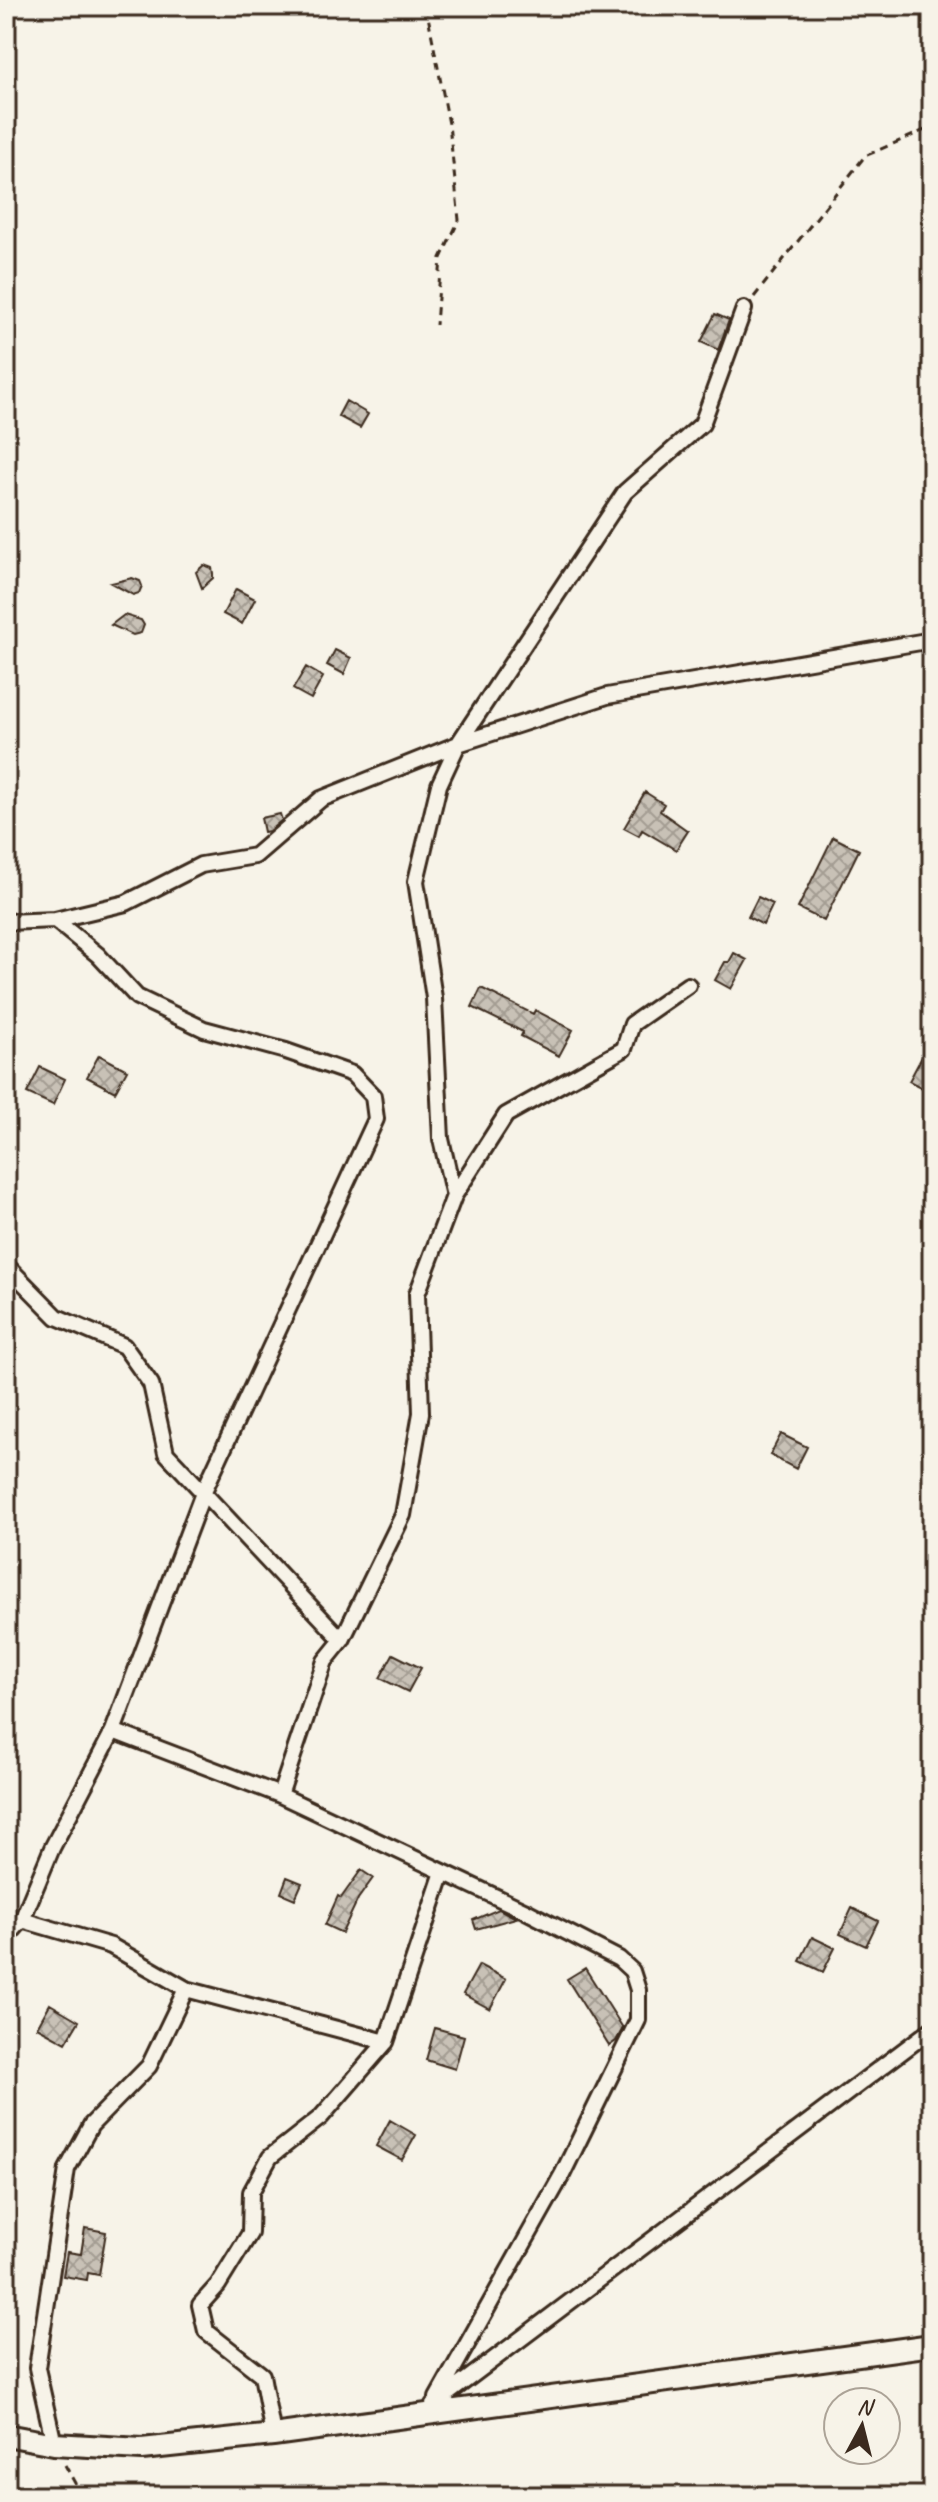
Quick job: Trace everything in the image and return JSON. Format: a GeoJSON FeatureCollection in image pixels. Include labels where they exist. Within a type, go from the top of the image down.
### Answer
{"type":"FeatureCollection","features":[{"type":"Feature","properties":{"kind":"main road"},"geometry":{"type":"LineString","coordinates":[[6,2435],[54,2444],[142,2449],[273,2435],[932,2345]]}},
{"type":"Feature","properties":{"kind":"street"},"geometry":{"type":"LineString","coordinates":[[454,1196],[441,1139],[434,998],[416,881],[439,785],[458,744],[625,492],[702,424],[744,309]]}},
{"type":"Feature","properties":{"kind":"street"},"geometry":{"type":"LineString","coordinates":[[6,922],[55,920],[126,903],[201,865],[255,856],[321,799],[458,744],[607,696],[932,640]]}},
{"type":"Feature","properties":{"kind":"street"},"geometry":{"type":"LineString","coordinates":[[6,1938],[22,1920],[52,1848],[113,1731],[203,1493],[376,1119],[373,1096],[352,1074],[286,1051],[204,1029],[137,997],[98,955],[55,920]]}},
{"type":"Feature","properties":{"kind":"street"},"geometry":{"type":"LineString","coordinates":[[280,1795],[325,1661],[342,1640],[403,1515],[421,1413],[417,1294],[454,1196],[506,1115],[624,1049],[632,1024],[688,985]]}},
{"type":"Feature","properties":{"kind":"street"},"geometry":{"type":"LineString","coordinates":[[6,1265],[57,1317],[124,1346],[151,1384],[166,1453],[342,1640]]}},
{"type":"Feature","properties":{"kind":"street"},"geometry":{"type":"LineString","coordinates":[[113,1731],[280,1795],[619,1959],[632,1971],[638,1990],[638,2020],[562,2175],[433,2405]]}},
{"type":"Feature","properties":{"kind":"street"},"geometry":{"type":"LineString","coordinates":[[273,2435],[262,2375],[206,2331],[200,2305],[218,2285],[250,2233],[251,2192],[270,2157],[321,2117],[386,2042],[443,1872]]}},
{"type":"Feature","properties":{"kind":"street"},"geometry":{"type":"LineString","coordinates":[[22,1920],[111,1946],[186,1989],[386,2042]]}},
{"type":"Feature","properties":{"kind":"street"},"geometry":{"type":"LineString","coordinates":[[54,2444],[37,2368],[67,2169],[91,2125],[149,2066],[186,1989]]}},
{"type":"Feature","properties":{"kind":"street"},"geometry":{"type":"LineString","coordinates":[[433,2405],[932,2029]]}},
{"type":"Feature","properties":{"kind":"street"},"geometry":{"type":"LineString","coordinates":[[433,2405],[932,2345]]}},
{"type":"Feature","properties":{"kind":"path"},"geometry":{"type":"LineString","coordinates":[[426,6],[449,124],[459,220],[441,258],[436,325]]}},
{"type":"Feature","properties":{"kind":"path"},"geometry":{"type":"LineString","coordinates":[[744,309],[865,156],[932,127]]}},
{"type":"Feature","properties":{"kind":"path"},"geometry":{"type":"LineString","coordinates":[[54,2444],[82,2496]]}},
{"type":"Feature","properties":{"kind":"building"},"geometry":{"type":"Polygon","coordinates":[[[715,314],[729,320],[718,350],[701,342],[715,314]]]}},
{"type":"Feature","properties":{"kind":"building"},"geometry":{"type":"Polygon","coordinates":[[[346,401],[368,414],[360,428],[338,416],[346,401]]]}},
{"type":"Feature","properties":{"kind":"building"},"geometry":{"type":"Polygon","coordinates":[[[204,565],[212,568],[213,578],[202,588],[196,572],[204,565]]]}},
{"type":"Feature","properties":{"kind":"building"},"geometry":{"type":"Polygon","coordinates":[[[132,578],[140,581],[142,586],[139,593],[133,595],[111,583],[132,578]]]}},
{"type":"Feature","properties":{"kind":"building"},"geometry":{"type":"Polygon","coordinates":[[[236,589],[255,599],[242,624],[223,614],[236,589]]]}},
{"type":"Feature","properties":{"kind":"building"},"geometry":{"type":"Polygon","coordinates":[[[124,615],[141,620],[144,625],[141,633],[133,635],[111,625],[124,615]]]}},
{"type":"Feature","properties":{"kind":"building"},"geometry":{"type":"Polygon","coordinates":[[[335,650],[351,658],[344,674],[327,665],[335,650]]]}},
{"type":"Feature","properties":{"kind":"building"},"geometry":{"type":"Polygon","coordinates":[[[306,667],[323,677],[311,699],[293,689],[306,667]]]}},
{"type":"Feature","properties":{"kind":"building"},"geometry":{"type":"Polygon","coordinates":[[[645,792],[664,804],[660,811],[688,831],[676,850],[642,830],[639,836],[624,828],[645,792]]]}},
{"type":"Feature","properties":{"kind":"building"},"geometry":{"type":"Polygon","coordinates":[[[280,814],[282,820],[264,832],[261,818],[280,814]]]}},
{"type":"Feature","properties":{"kind":"building"},"geometry":{"type":"Polygon","coordinates":[[[833,837],[859,850],[824,921],[798,908],[833,837]]]}},
{"type":"Feature","properties":{"kind":"building"},"geometry":{"type":"Polygon","coordinates":[[[758,897],[773,904],[763,925],[748,917],[758,897]]]}},
{"type":"Feature","properties":{"kind":"building"},"geometry":{"type":"Polygon","coordinates":[[[734,953],[747,960],[731,989],[715,980],[734,953]]]}},
{"type":"Feature","properties":{"kind":"building"},"geometry":{"type":"Polygon","coordinates":[[[481,988],[533,1014],[535,1010],[573,1030],[559,1056],[521,1036],[523,1032],[472,1007],[481,988]]]}},
{"type":"Feature","properties":{"kind":"building"},"geometry":{"type":"Polygon","coordinates":[[[932,1038],[932,1093],[909,1081],[932,1038]]]}},
{"type":"Feature","properties":{"kind":"building"},"geometry":{"type":"Polygon","coordinates":[[[99,1055],[127,1070],[115,1092],[87,1077],[99,1055]]]}},
{"type":"Feature","properties":{"kind":"building"},"geometry":{"type":"Polygon","coordinates":[[[40,1067],[65,1079],[53,1105],[27,1093],[40,1067]]]}},
{"type":"Feature","properties":{"kind":"building"},"geometry":{"type":"Polygon","coordinates":[[[781,1434],[807,1447],[796,1469],[770,1455],[781,1434]]]}},
{"type":"Feature","properties":{"kind":"building"},"geometry":{"type":"Polygon","coordinates":[[[393,1654],[421,1668],[408,1692],[380,1678],[393,1654]]]}},
{"type":"Feature","properties":{"kind":"building"},"geometry":{"type":"Polygon","coordinates":[[[361,1870],[373,1878],[358,1899],[342,1933],[325,1925],[338,1896],[341,1898],[361,1870]]]}},
{"type":"Feature","properties":{"kind":"building"},"geometry":{"type":"Polygon","coordinates":[[[287,1877],[302,1883],[295,1899],[281,1893],[287,1877]]]}},
{"type":"Feature","properties":{"kind":"building"},"geometry":{"type":"Polygon","coordinates":[[[852,1908],[878,1921],[866,1946],[840,1934],[852,1908]]]}},
{"type":"Feature","properties":{"kind":"building"},"geometry":{"type":"Polygon","coordinates":[[[499,1909],[516,1918],[476,1929],[473,1920],[499,1909]]]}},
{"type":"Feature","properties":{"kind":"building"},"geometry":{"type":"Polygon","coordinates":[[[812,1937],[835,1948],[823,1972],[800,1961],[812,1937]]]}},
{"type":"Feature","properties":{"kind":"building"},"geometry":{"type":"Polygon","coordinates":[[[479,1965],[506,1979],[490,2009],[463,1994],[479,1965]]]}},
{"type":"Feature","properties":{"kind":"building"},"geometry":{"type":"Polygon","coordinates":[[[585,1968],[623,2028],[616,2041],[609,2046],[567,1979],[585,1968]]]}},
{"type":"Feature","properties":{"kind":"building"},"geometry":{"type":"Polygon","coordinates":[[[50,2004],[79,2021],[66,2043],[37,2027],[50,2004]]]}},
{"type":"Feature","properties":{"kind":"building"},"geometry":{"type":"Polygon","coordinates":[[[435,2028],[464,2036],[455,2069],[426,2060],[435,2028]]]}},
{"type":"Feature","properties":{"kind":"building"},"geometry":{"type":"Polygon","coordinates":[[[390,2120],[416,2135],[402,2160],[376,2146],[390,2120]]]}},
{"type":"Feature","properties":{"kind":"building"},"geometry":{"type":"Polygon","coordinates":[[[85,2228],[106,2232],[99,2275],[88,2273],[87,2280],[63,2276],[67,2252],[81,2254],[85,2228]]]}}]}
